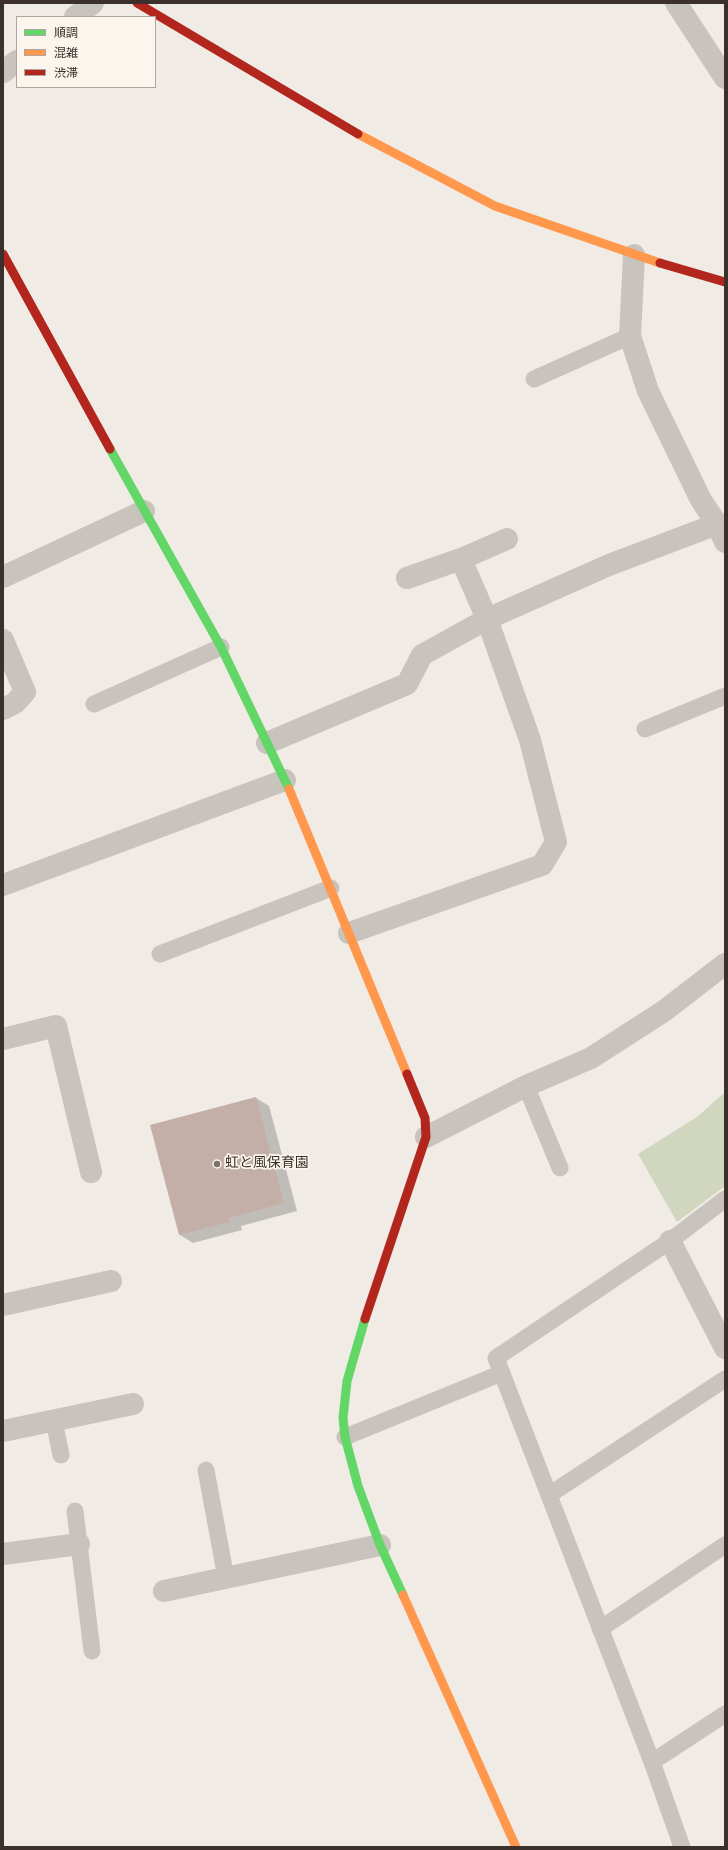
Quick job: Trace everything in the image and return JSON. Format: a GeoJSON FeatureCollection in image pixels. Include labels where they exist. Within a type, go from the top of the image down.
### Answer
{"type":"FeatureCollection","features":[{"type":"Feature","properties":{"kind":"street"},"geometry":{"type":"LineString","coordinates":[[76,16],[93,3]]}},
{"type":"Feature","properties":{"kind":"street"},"geometry":{"type":"LineString","coordinates":[[137,3],[364,137],[495,206],[634,255],[725,282]]}},
{"type":"Feature","properties":{"kind":"street"},"geometry":{"type":"LineString","coordinates":[[676,3],[725,78]]}},
{"type":"Feature","properties":{"kind":"street"},"geometry":{"type":"LineString","coordinates":[[3,72],[16,62]]}},
{"type":"Feature","properties":{"kind":"street"},"geometry":{"type":"LineString","coordinates":[[3,254],[144,512],[221,647],[285,780],[425,1118],[426,1137],[366,1317],[347,1381],[343,1418],[345,1437],[358,1486],[380,1545],[516,1847]]}},
{"type":"Feature","properties":{"kind":"street"},"geometry":{"type":"LineString","coordinates":[[267,743],[407,684],[422,654],[487,619],[609,564],[723,535],[701,500],[648,391],[630,336],[634,255]]}},
{"type":"Feature","properties":{"kind":"street"},"geometry":{"type":"LineString","coordinates":[[3,577],[144,512]]}},
{"type":"Feature","properties":{"kind":"street"},"geometry":{"type":"LineString","coordinates":[[407,578],[461,559],[507,539]]}},
{"type":"Feature","properties":{"kind":"street"},"geometry":{"type":"LineString","coordinates":[[349,933],[542,865],[556,842],[530,740],[487,619],[461,559]]}},
{"type":"Feature","properties":{"kind":"street"},"geometry":{"type":"LineString","coordinates":[[3,640],[25,692],[15,703],[3,708]]}},
{"type":"Feature","properties":{"kind":"street"},"geometry":{"type":"LineString","coordinates":[[3,885],[285,780]]}},
{"type":"Feature","properties":{"kind":"street"},"geometry":{"type":"LineString","coordinates":[[426,1137],[526,1086],[590,1058],[664,1011],[725,964]]}},
{"type":"Feature","properties":{"kind":"street"},"geometry":{"type":"LineString","coordinates":[[3,1039],[56,1026],[91,1172]]}},
{"type":"Feature","properties":{"kind":"street"},"geometry":{"type":"LineString","coordinates":[[670,1241],[725,1348]]}},
{"type":"Feature","properties":{"kind":"street"},"geometry":{"type":"LineString","coordinates":[[3,1305],[111,1281]]}},
{"type":"Feature","properties":{"kind":"street"},"geometry":{"type":"LineString","coordinates":[[3,1431],[133,1404]]}},
{"type":"Feature","properties":{"kind":"street"},"geometry":{"type":"LineString","coordinates":[[3,1554],[79,1544]]}},
{"type":"Feature","properties":{"kind":"street"},"geometry":{"type":"LineString","coordinates":[[164,1591],[380,1545]]}},
{"type":"Feature","properties":{"kind":"lane"},"geometry":{"type":"LineString","coordinates":[[534,379],[630,336]]}},
{"type":"Feature","properties":{"kind":"lane"},"geometry":{"type":"LineString","coordinates":[[94,704],[221,647]]}},
{"type":"Feature","properties":{"kind":"lane"},"geometry":{"type":"LineString","coordinates":[[645,729],[725,696]]}},
{"type":"Feature","properties":{"kind":"lane"},"geometry":{"type":"LineString","coordinates":[[160,954],[331,888]]}},
{"type":"Feature","properties":{"kind":"lane"},"geometry":{"type":"LineString","coordinates":[[526,1086],[560,1168]]}},
{"type":"Feature","properties":{"kind":"lane"},"geometry":{"type":"LineString","coordinates":[[682,1847],[652,1762],[496,1358],[670,1241],[725,1199]]}},
{"type":"Feature","properties":{"kind":"lane"},"geometry":{"type":"LineString","coordinates":[[345,1437],[502,1373]]}},
{"type":"Feature","properties":{"kind":"lane"},"geometry":{"type":"LineString","coordinates":[[550,1495],[725,1379]]}},
{"type":"Feature","properties":{"kind":"lane"},"geometry":{"type":"LineString","coordinates":[[54,1421],[61,1454]]}},
{"type":"Feature","properties":{"kind":"lane"},"geometry":{"type":"LineString","coordinates":[[206,1470],[226,1578]]}},
{"type":"Feature","properties":{"kind":"lane"},"geometry":{"type":"LineString","coordinates":[[75,1511],[92,1651]]}},
{"type":"Feature","properties":{"kind":"lane"},"geometry":{"type":"LineString","coordinates":[[600,1629],[725,1545]]}},
{"type":"Feature","properties":{"kind":"lane"},"geometry":{"type":"LineString","coordinates":[[652,1762],[725,1714]]}},
{"type":"Feature","properties":{"kind":"green space"},"geometry":{"type":"Polygon","coordinates":[[[725,1092],[725,1186],[677,1222],[638,1154],[697,1117],[725,1092]]]}},
{"type":"Feature","properties":{"kind":"building","name":"虹と風保育園"},"geometry":{"type":"Polygon","coordinates":[[[256,1097],[284,1203],[229,1218],[230,1222],[179,1235],[150,1125],[256,1097]]]}},
{"type":"Feature","properties":{"kind":"traffic: fast"},"geometry":{"type":"LineString","coordinates":[[110,449],[221,647],[289,789]]}},
{"type":"Feature","properties":{"kind":"traffic: fast"},"geometry":{"type":"LineString","coordinates":[[365,1319],[347,1381],[343,1418],[345,1437],[358,1486],[380,1545],[403,1595]]}},
{"type":"Feature","properties":{"kind":"traffic: slow"},"geometry":{"type":"LineString","coordinates":[[358,134],[495,206],[660,263]]}},
{"type":"Feature","properties":{"kind":"traffic: slow"},"geometry":{"type":"LineString","coordinates":[[289,789],[407,1074]]}},
{"type":"Feature","properties":{"kind":"traffic: slow"},"geometry":{"type":"LineString","coordinates":[[403,1595],[516,1847]]}},
{"type":"Feature","properties":{"kind":"traffic: jam"},"geometry":{"type":"LineString","coordinates":[[137,3],[358,134]]}},
{"type":"Feature","properties":{"kind":"traffic: jam"},"geometry":{"type":"LineString","coordinates":[[3,254],[110,449]]}},
{"type":"Feature","properties":{"kind":"traffic: jam"},"geometry":{"type":"LineString","coordinates":[[660,263],[725,282]]}},
{"type":"Feature","properties":{"kind":"traffic: jam"},"geometry":{"type":"LineString","coordinates":[[365,1319],[426,1137],[425,1118],[407,1074]]}},
{"type":"Feature","properties":{"kind":"place","name":"虹と風保育園"},"geometry":{"type":"Point","coordinates":[217,1164]}}]}
